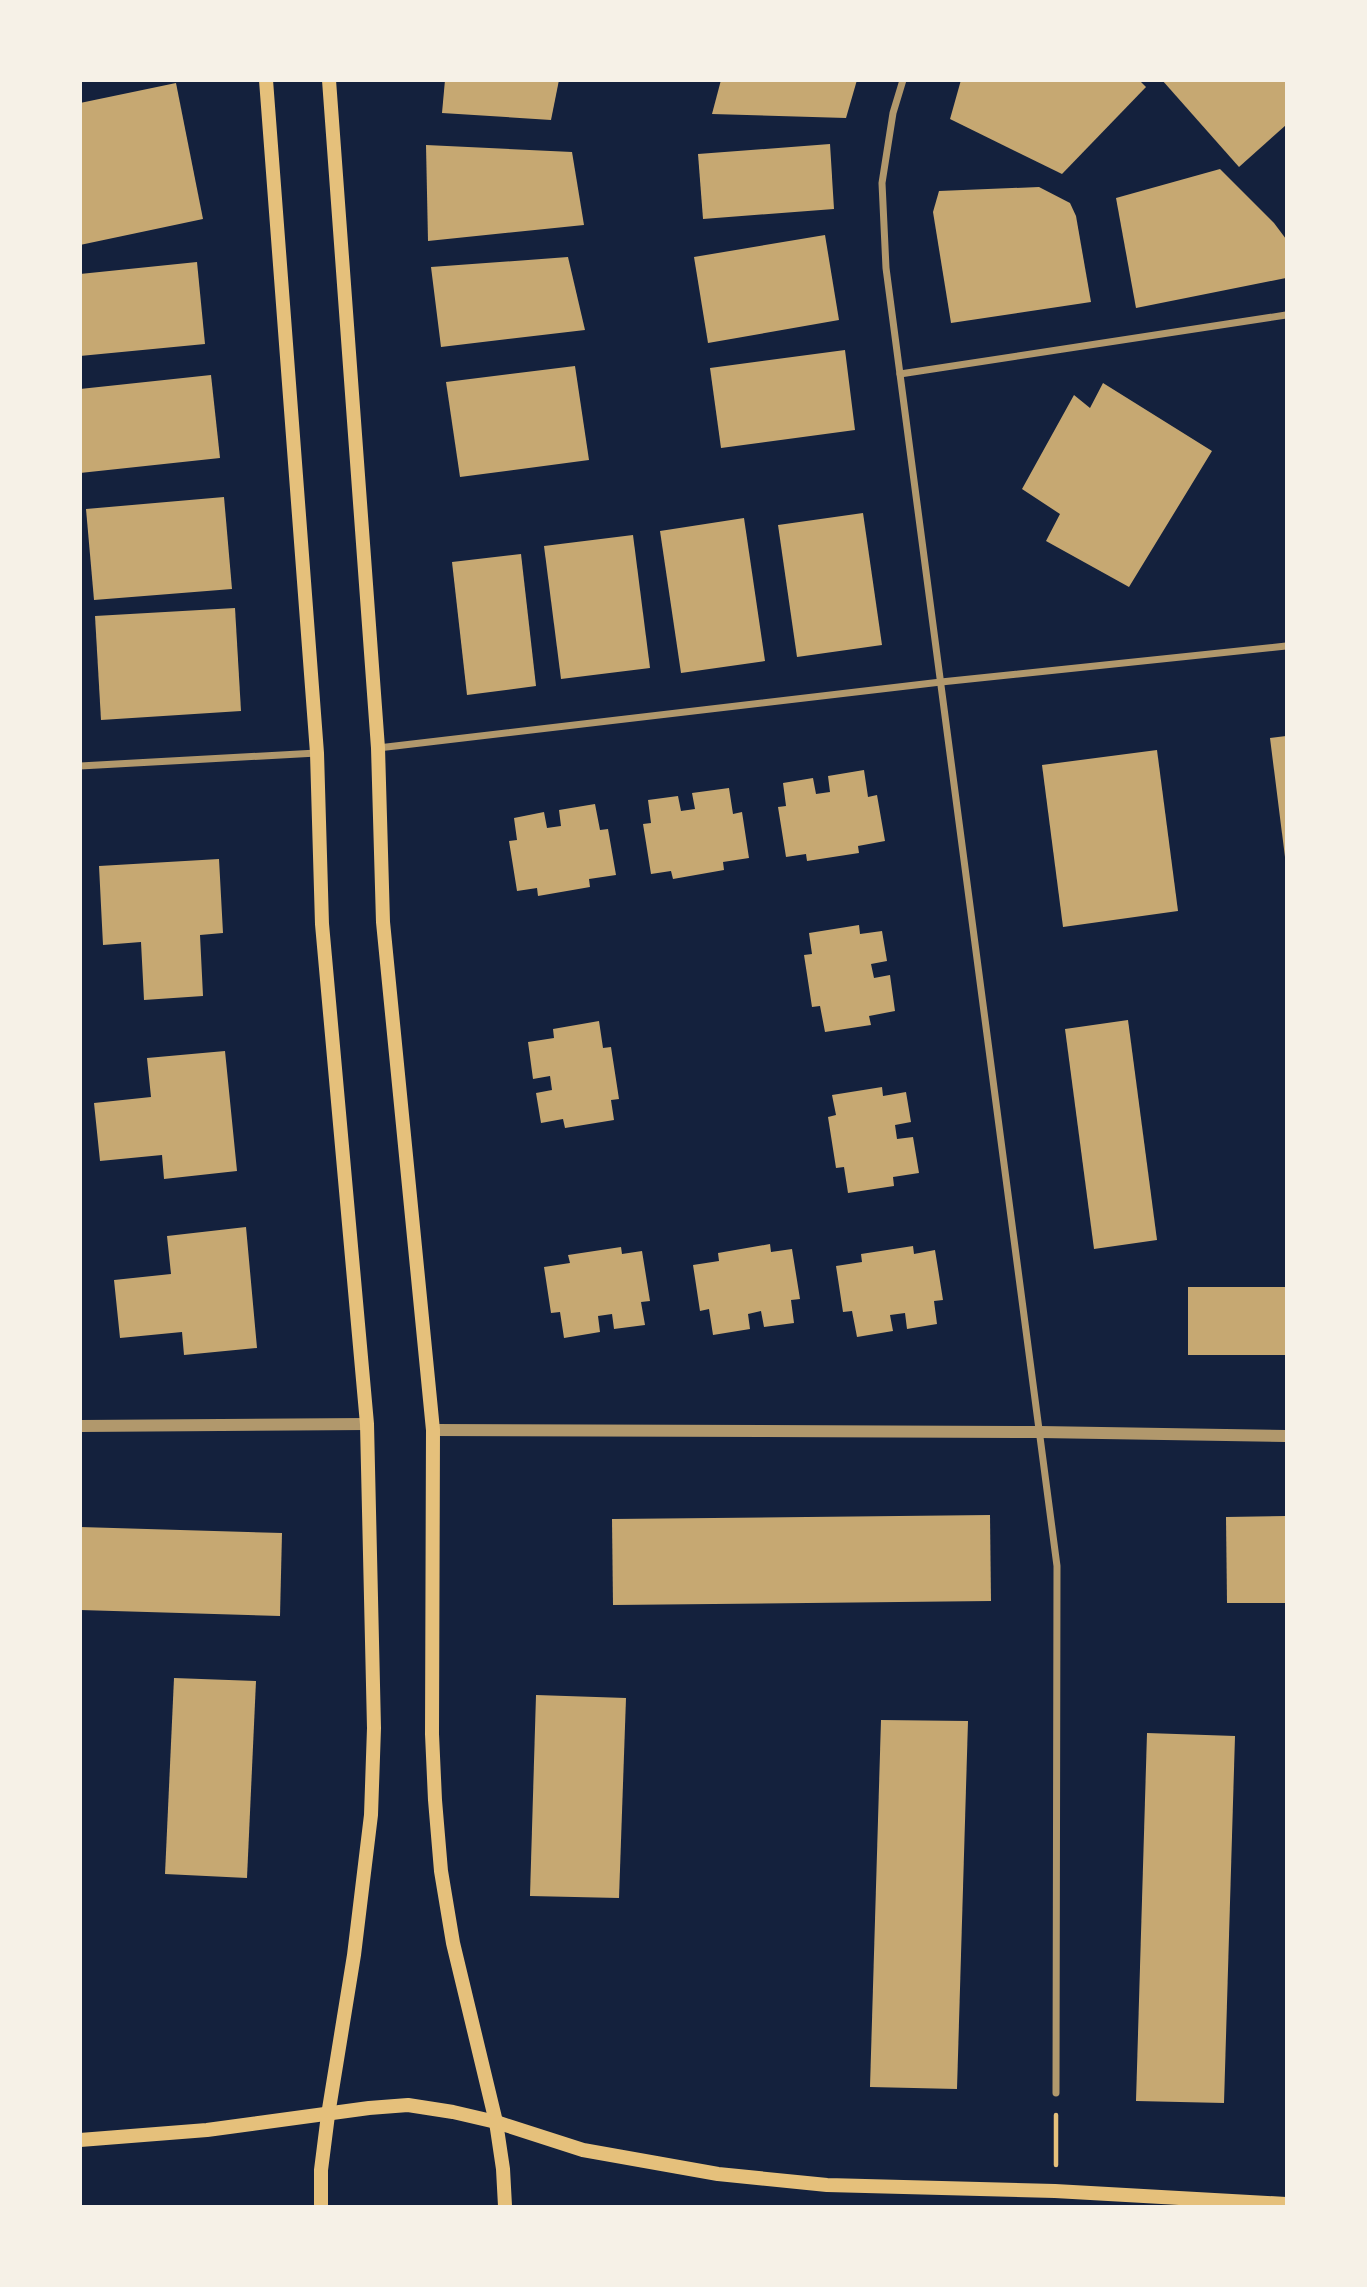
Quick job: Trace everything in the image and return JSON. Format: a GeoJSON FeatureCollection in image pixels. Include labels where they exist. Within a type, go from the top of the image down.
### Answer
{"type":"FeatureCollection","features":[{"type":"Feature","properties":{"kind":"main road"},"geometry":{"type":"LineString","coordinates":[[266,80],[317,753],[322,924],[367,1424],[374,1728],[371,1815],[354,1955],[328,2115],[321,2170],[321,2207]]}},
{"type":"Feature","properties":{"kind":"main road"},"geometry":{"type":"LineString","coordinates":[[329,80],[378,748],[383,922],[433,1430],[432,1734],[439,1847],[453,1943],[496,2122],[505,2207]]}},
{"type":"Feature","properties":{"kind":"main road"},"geometry":{"type":"LineString","coordinates":[[80,2140],[208,2130],[408,2105],[496,2122],[583,2150],[718,2174],[827,2185],[1055,2191],[1286,2204]]}},
{"type":"Feature","properties":{"kind":"street"},"geometry":{"type":"LineString","coordinates":[[903,80],[893,113],[882,183],[886,268],[1057,1566],[1056,2093]]}},
{"type":"Feature","properties":{"kind":"street"},"geometry":{"type":"LineString","coordinates":[[900,374],[1286,314]]}},
{"type":"Feature","properties":{"kind":"street"},"geometry":{"type":"LineString","coordinates":[[378,748],[941,682],[1286,646]]}},
{"type":"Feature","properties":{"kind":"street"},"geometry":{"type":"LineString","coordinates":[[80,766],[317,753]]}},
{"type":"Feature","properties":{"kind":"street"},"geometry":{"type":"LineString","coordinates":[[80,1426],[367,1424]]}},
{"type":"Feature","properties":{"kind":"street"},"geometry":{"type":"LineString","coordinates":[[433,1430],[1040,1432],[1286,1436]]}},
{"type":"Feature","properties":{"kind":"path"},"geometry":{"type":"LineString","coordinates":[[1055,2191],[1056,2093]]}},
{"type":"Feature","properties":{"kind":"building"},"geometry":{"type":"Polygon","coordinates":[[[445,80],[559,80],[551,120],[442,113],[445,80]]]}},
{"type":"Feature","properties":{"kind":"building"},"geometry":{"type":"Polygon","coordinates":[[[721,80],[857,80],[846,118],[712,114],[721,80]]]}},
{"type":"Feature","properties":{"kind":"building"},"geometry":{"type":"Polygon","coordinates":[[[961,80],[1139,80],[1146,87],[1062,174],[950,119],[961,80]]]}},
{"type":"Feature","properties":{"kind":"building"},"geometry":{"type":"Polygon","coordinates":[[[1162,80],[1286,80],[1286,125],[1239,167],[1162,80]]]}},
{"type":"Feature","properties":{"kind":"building"},"geometry":{"type":"Polygon","coordinates":[[[176,83],[203,219],[80,245],[80,103],[176,83]]]}},
{"type":"Feature","properties":{"kind":"building"},"geometry":{"type":"Polygon","coordinates":[[[830,144],[834,209],[703,219],[698,154],[830,144]]]}},
{"type":"Feature","properties":{"kind":"building"},"geometry":{"type":"Polygon","coordinates":[[[426,145],[572,152],[584,225],[428,241],[426,145]]]}},
{"type":"Feature","properties":{"kind":"building"},"geometry":{"type":"Polygon","coordinates":[[[1220,169],[1274,223],[1286,239],[1286,278],[1136,308],[1116,198],[1220,169]]]}},
{"type":"Feature","properties":{"kind":"building"},"geometry":{"type":"Polygon","coordinates":[[[1039,187],[1070,203],[1076,216],[1091,302],[951,323],[933,212],[939,191],[1039,187]]]}},
{"type":"Feature","properties":{"kind":"building"},"geometry":{"type":"Polygon","coordinates":[[[825,235],[839,320],[708,343],[694,257],[825,235]]]}},
{"type":"Feature","properties":{"kind":"building"},"geometry":{"type":"Polygon","coordinates":[[[568,257],[585,330],[441,347],[431,267],[568,257]]]}},
{"type":"Feature","properties":{"kind":"building"},"geometry":{"type":"Polygon","coordinates":[[[197,262],[205,344],[80,356],[80,274],[197,262]]]}},
{"type":"Feature","properties":{"kind":"building"},"geometry":{"type":"Polygon","coordinates":[[[845,350],[855,430],[721,448],[710,368],[845,350]]]}},
{"type":"Feature","properties":{"kind":"building"},"geometry":{"type":"Polygon","coordinates":[[[575,366],[589,460],[460,477],[446,382],[575,366]]]}},
{"type":"Feature","properties":{"kind":"building"},"geometry":{"type":"Polygon","coordinates":[[[211,375],[220,458],[80,473],[80,389],[211,375]]]}},
{"type":"Feature","properties":{"kind":"building"},"geometry":{"type":"Polygon","coordinates":[[[1103,383],[1212,451],[1129,587],[1046,541],[1060,514],[1022,489],[1074,395],[1090,408],[1103,383]]]}},
{"type":"Feature","properties":{"kind":"building"},"geometry":{"type":"Polygon","coordinates":[[[224,497],[232,589],[94,600],[86,509],[224,497]]]}},
{"type":"Feature","properties":{"kind":"building"},"geometry":{"type":"Polygon","coordinates":[[[863,513],[882,645],[797,657],[778,525],[863,513]]]}},
{"type":"Feature","properties":{"kind":"building"},"geometry":{"type":"Polygon","coordinates":[[[744,518],[765,661],[681,673],[660,531],[744,518]]]}},
{"type":"Feature","properties":{"kind":"building"},"geometry":{"type":"Polygon","coordinates":[[[633,535],[650,668],[561,679],[544,546],[633,535]]]}},
{"type":"Feature","properties":{"kind":"building"},"geometry":{"type":"Polygon","coordinates":[[[521,554],[536,686],[467,695],[452,562],[521,554]]]}},
{"type":"Feature","properties":{"kind":"building"},"geometry":{"type":"Polygon","coordinates":[[[235,608],[241,711],[101,720],[95,616],[235,608]]]}},
{"type":"Feature","properties":{"kind":"building"},"geometry":{"type":"Polygon","coordinates":[[[1286,736],[1286,857],[1285,857],[1270,738],[1286,736]]]}},
{"type":"Feature","properties":{"kind":"building"},"geometry":{"type":"Polygon","coordinates":[[[1157,750],[1178,911],[1063,927],[1042,765],[1157,750]]]}},
{"type":"Feature","properties":{"kind":"building"},"geometry":{"type":"Polygon","coordinates":[[[864,770],[868,797],[877,795],[885,841],[858,846],[859,853],[807,861],[806,854],[786,857],[778,807],[786,806],[783,783],[813,778],[816,794],[830,792],[828,776],[864,770]]]}},
{"type":"Feature","properties":{"kind":"building"},"geometry":{"type":"Polygon","coordinates":[[[729,788],[733,814],[742,812],[749,858],[723,862],[724,870],[673,879],[671,871],[651,874],[643,824],[651,823],[648,800],[678,796],[681,811],[695,809],[692,793],[729,788]]]}},
{"type":"Feature","properties":{"kind":"building"},"geometry":{"type":"Polygon","coordinates":[[[595,804],[600,830],[608,829],[616,875],[589,879],[590,887],[538,896],[537,888],[517,891],[509,841],[517,840],[514,818],[544,812],[547,828],[561,826],[559,810],[595,804]]]}},
{"type":"Feature","properties":{"kind":"building"},"geometry":{"type":"Polygon","coordinates":[[[219,859],[223,933],[200,935],[203,996],[144,1000],[141,942],[103,945],[99,866],[219,859]]]}},
{"type":"Feature","properties":{"kind":"building"},"geometry":{"type":"Polygon","coordinates":[[[859,925],[860,934],[882,931],[887,961],[871,964],[874,978],[890,975],[895,1011],[869,1016],[871,1025],[825,1032],[820,1006],[812,1007],[804,955],[812,954],[809,933],[859,925]]]}},
{"type":"Feature","properties":{"kind":"building"},"geometry":{"type":"Polygon","coordinates":[[[1128,1020],[1157,1240],[1094,1249],[1065,1029],[1128,1020]]]}},
{"type":"Feature","properties":{"kind":"building"},"geometry":{"type":"Polygon","coordinates":[[[599,1021],[603,1048],[611,1047],[619,1099],[611,1100],[614,1120],[565,1128],[563,1119],[541,1123],[536,1093],[552,1090],[550,1076],[533,1079],[528,1042],[554,1038],[553,1029],[599,1021]]]}},
{"type":"Feature","properties":{"kind":"building"},"geometry":{"type":"Polygon","coordinates":[[[225,1051],[237,1171],[164,1179],[162,1155],[100,1161],[94,1103],[151,1097],[147,1058],[225,1051]]]}},
{"type":"Feature","properties":{"kind":"building"},"geometry":{"type":"Polygon","coordinates":[[[882,1087],[883,1096],[906,1092],[911,1122],[895,1125],[897,1139],[913,1137],[919,1173],[893,1177],[894,1186],[848,1193],[844,1167],[836,1168],[828,1117],[836,1115],[832,1095],[882,1087]]]}},
{"type":"Feature","properties":{"kind":"building"},"geometry":{"type":"Polygon","coordinates":[[[246,1227],[257,1348],[184,1355],[182,1332],[120,1338],[114,1280],[171,1274],[167,1236],[246,1227]]]}},
{"type":"Feature","properties":{"kind":"building"},"geometry":{"type":"Polygon","coordinates":[[[770,1244],[771,1252],[792,1249],[800,1299],[791,1300],[794,1323],[764,1327],[761,1311],[748,1314],[750,1329],[713,1335],[709,1309],[700,1311],[693,1265],[719,1261],[718,1253],[770,1244]]]}},
{"type":"Feature","properties":{"kind":"building"},"geometry":{"type":"Polygon","coordinates":[[[913,1246],[914,1254],[935,1250],[943,1300],[934,1301],[937,1324],[907,1329],[905,1313],[890,1315],[893,1331],[857,1337],[852,1311],[843,1312],[836,1266],[862,1262],[861,1254],[913,1246]]]}},
{"type":"Feature","properties":{"kind":"building"},"geometry":{"type":"Polygon","coordinates":[[[621,1247],[622,1254],[642,1251],[650,1301],[641,1302],[645,1325],[614,1329],[612,1314],[598,1316],[600,1332],[564,1338],[560,1312],[551,1313],[544,1267],[570,1263],[568,1255],[621,1247]]]}},
{"type":"Feature","properties":{"kind":"building"},"geometry":{"type":"Polygon","coordinates":[[[1188,1287],[1286,1287],[1286,1355],[1188,1355],[1188,1287]]]}},
{"type":"Feature","properties":{"kind":"building"},"geometry":{"type":"Polygon","coordinates":[[[990,1515],[991,1601],[613,1605],[612,1519],[990,1515]]]}},
{"type":"Feature","properties":{"kind":"building"},"geometry":{"type":"Polygon","coordinates":[[[1286,1516],[1286,1603],[1227,1603],[1226,1517],[1286,1516]]]}},
{"type":"Feature","properties":{"kind":"building"},"geometry":{"type":"Polygon","coordinates":[[[80,1527],[282,1533],[280,1616],[80,1610],[80,1527]]]}},
{"type":"Feature","properties":{"kind":"building"},"geometry":{"type":"Polygon","coordinates":[[[174,1678],[256,1681],[247,1878],[165,1874],[174,1678]]]}},
{"type":"Feature","properties":{"kind":"building"},"geometry":{"type":"Polygon","coordinates":[[[536,1695],[626,1698],[619,1898],[530,1896],[536,1695]]]}},
{"type":"Feature","properties":{"kind":"building"},"geometry":{"type":"Polygon","coordinates":[[[881,1720],[968,1721],[957,2089],[870,2087],[881,1720]]]}},
{"type":"Feature","properties":{"kind":"building"},"geometry":{"type":"Polygon","coordinates":[[[1147,1733],[1235,1736],[1224,2103],[1136,2101],[1147,1733]]]}}]}
